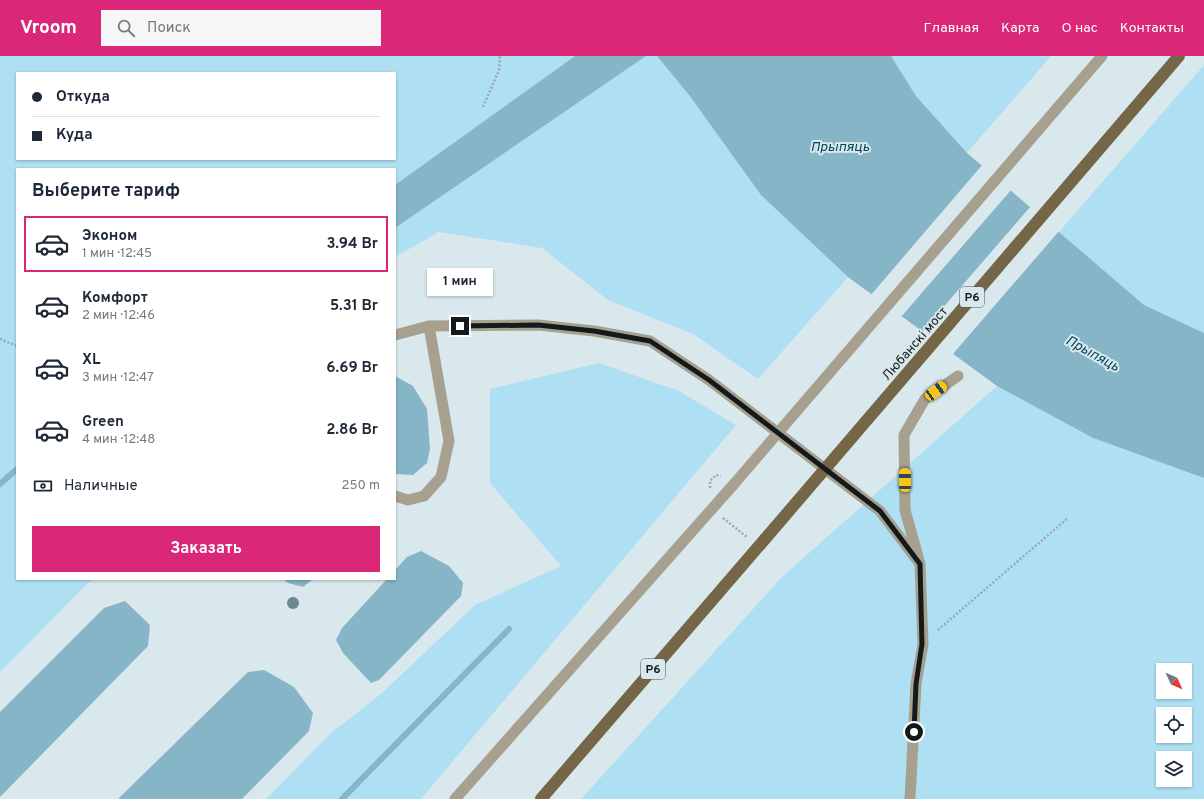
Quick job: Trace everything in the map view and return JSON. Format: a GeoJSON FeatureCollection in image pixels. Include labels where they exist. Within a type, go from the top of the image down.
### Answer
{"type":"FeatureCollection","features":[{"type":"Feature","properties":{"kind":"main road","name":"Любанскі мост"},"geometry":{"type":"LineString","coordinates":[[541,799],[1179,56]]}},
{"type":"Feature","properties":{"kind":"lane"},"geometry":{"type":"LineString","coordinates":[[455,799],[734,484],[1102,56]]}},
{"type":"Feature","properties":{"kind":"lane"},"geometry":{"type":"LineString","coordinates":[[396,335],[429,326],[538,325],[594,331],[650,341],[709,380],[880,511],[920,564]]}},
{"type":"Feature","properties":{"kind":"lane"},"geometry":{"type":"LineString","coordinates":[[396,496],[408,500],[424,496],[441,477],[449,441],[429,326]]}},
{"type":"Feature","properties":{"kind":"lane"},"geometry":{"type":"LineString","coordinates":[[910,799],[916,684],[922,644],[920,564],[905,510],[904,435],[925,399],[958,376]]}},
{"type":"Feature","properties":{"kind":"path"},"geometry":{"type":"LineString","coordinates":[[483,107],[499,70],[500,56]]}},
{"type":"Feature","properties":{"kind":"path"},"geometry":{"type":"LineString","coordinates":[[0,339],[16,346]]}},
{"type":"Feature","properties":{"kind":"path"},"geometry":{"type":"LineString","coordinates":[[713,508],[742,534],[751,540]]}},
{"type":"Feature","properties":{"kind":"path"},"geometry":{"type":"LineString","coordinates":[[922,644],[1068,518]]}},
{"type":"Feature","properties":{"kind":"shaded area"},"geometry":{"type":"Polygon","coordinates":[[[0,56],[575,56],[396,184],[396,168],[16,168],[16,580],[91,580],[0,672],[0,56]]]}},
{"type":"Feature","properties":{"kind":"shaded area"},"geometry":{"type":"Polygon","coordinates":[[[646,56],[657,56],[689,95],[761,195],[848,277],[758,379],[693,334],[608,300],[542,248],[439,232],[396,256],[396,227],[646,56]]]}},
{"type":"Feature","properties":{"kind":"shaded area"},"geometry":{"type":"Polygon","coordinates":[[[891,56],[1051,56],[967,153],[916,96],[891,56]]]}},
{"type":"Feature","properties":{"kind":"shaded area"},"geometry":{"type":"Polygon","coordinates":[[[1204,65],[1204,333],[1144,305],[1059,232],[1204,65]]]}},
{"type":"Feature","properties":{"kind":"shaded area"},"geometry":{"type":"Polygon","coordinates":[[[599,363],[679,391],[736,425],[421,799],[266,799],[331,733],[381,694],[475,605],[561,566],[490,483],[490,389],[599,363]]]}},
{"type":"Feature","properties":{"kind":"shaded area"},"geometry":{"type":"Polygon","coordinates":[[[997,386],[1093,438],[1204,478],[1204,799],[581,799],[782,577],[997,386]]]}},
{"type":"Feature","properties":{"kind":"water"},"geometry":{"type":"Polygon","coordinates":[[[575,56],[646,56],[396,227],[396,184],[575,56]]]}},
{"type":"Feature","properties":{"kind":"water","name":"Прыпяць"},"geometry":{"type":"Polygon","coordinates":[[[657,56],[891,56],[916,96],[967,153],[1144,305],[1204,333],[1204,478],[1093,438],[997,386],[848,277],[761,195],[689,95],[657,56]]]}},
{"type":"Feature","properties":{"kind":"water"},"geometry":{"type":"Polygon","coordinates":[[[396,377],[413,386],[427,409],[430,449],[427,463],[413,475],[396,474],[396,377]]]}},
{"type":"Feature","properties":{"kind":"water"},"geometry":{"type":"Polygon","coordinates":[[[421,551],[449,566],[463,583],[461,596],[379,680],[371,683],[343,653],[336,640],[342,628],[386,580],[396,580],[396,569],[407,557],[421,551]]]}},
{"type":"Feature","properties":{"kind":"water"},"geometry":{"type":"Polygon","coordinates":[[[284,580],[312,580],[303,587],[288,583],[284,580]]]}},
{"type":"Feature","properties":{"kind":"water"},"geometry":{"type":"Polygon","coordinates":[[[125,601],[150,625],[148,646],[0,797],[0,712],[104,608],[125,601]]]}},
{"type":"Feature","properties":{"kind":"water"},"geometry":{"type":"Polygon","coordinates":[[[264,670],[294,687],[313,713],[309,731],[242,799],[118,799],[248,672],[264,670]]]}},
{"type":"Feature","properties":{"kind":"pier"},"geometry":{"type":"Polygon","coordinates":[[[983,164],[1012,189],[900,318],[870,296],[983,164]]]}},
{"type":"Feature","properties":{"kind":"pier"},"geometry":{"type":"Polygon","coordinates":[[[1031,206],[1060,230],[952,355],[921,333],[1031,206]]]}},
{"type":"Feature","properties":{"kind":"waterway"},"geometry":{"type":"LineString","coordinates":[[0,484],[16,470]]}},
{"type":"Feature","properties":{"kind":"waterway"},"geometry":{"type":"LineString","coordinates":[[342,799],[509,629]]}},
{"type":"Feature","properties":{"kind":"route"},"geometry":{"type":"LineString","coordinates":[[460,326],[538,325],[594,331],[650,341],[709,380],[880,511],[920,564],[922,644],[916,684],[914,732]]}}]}
